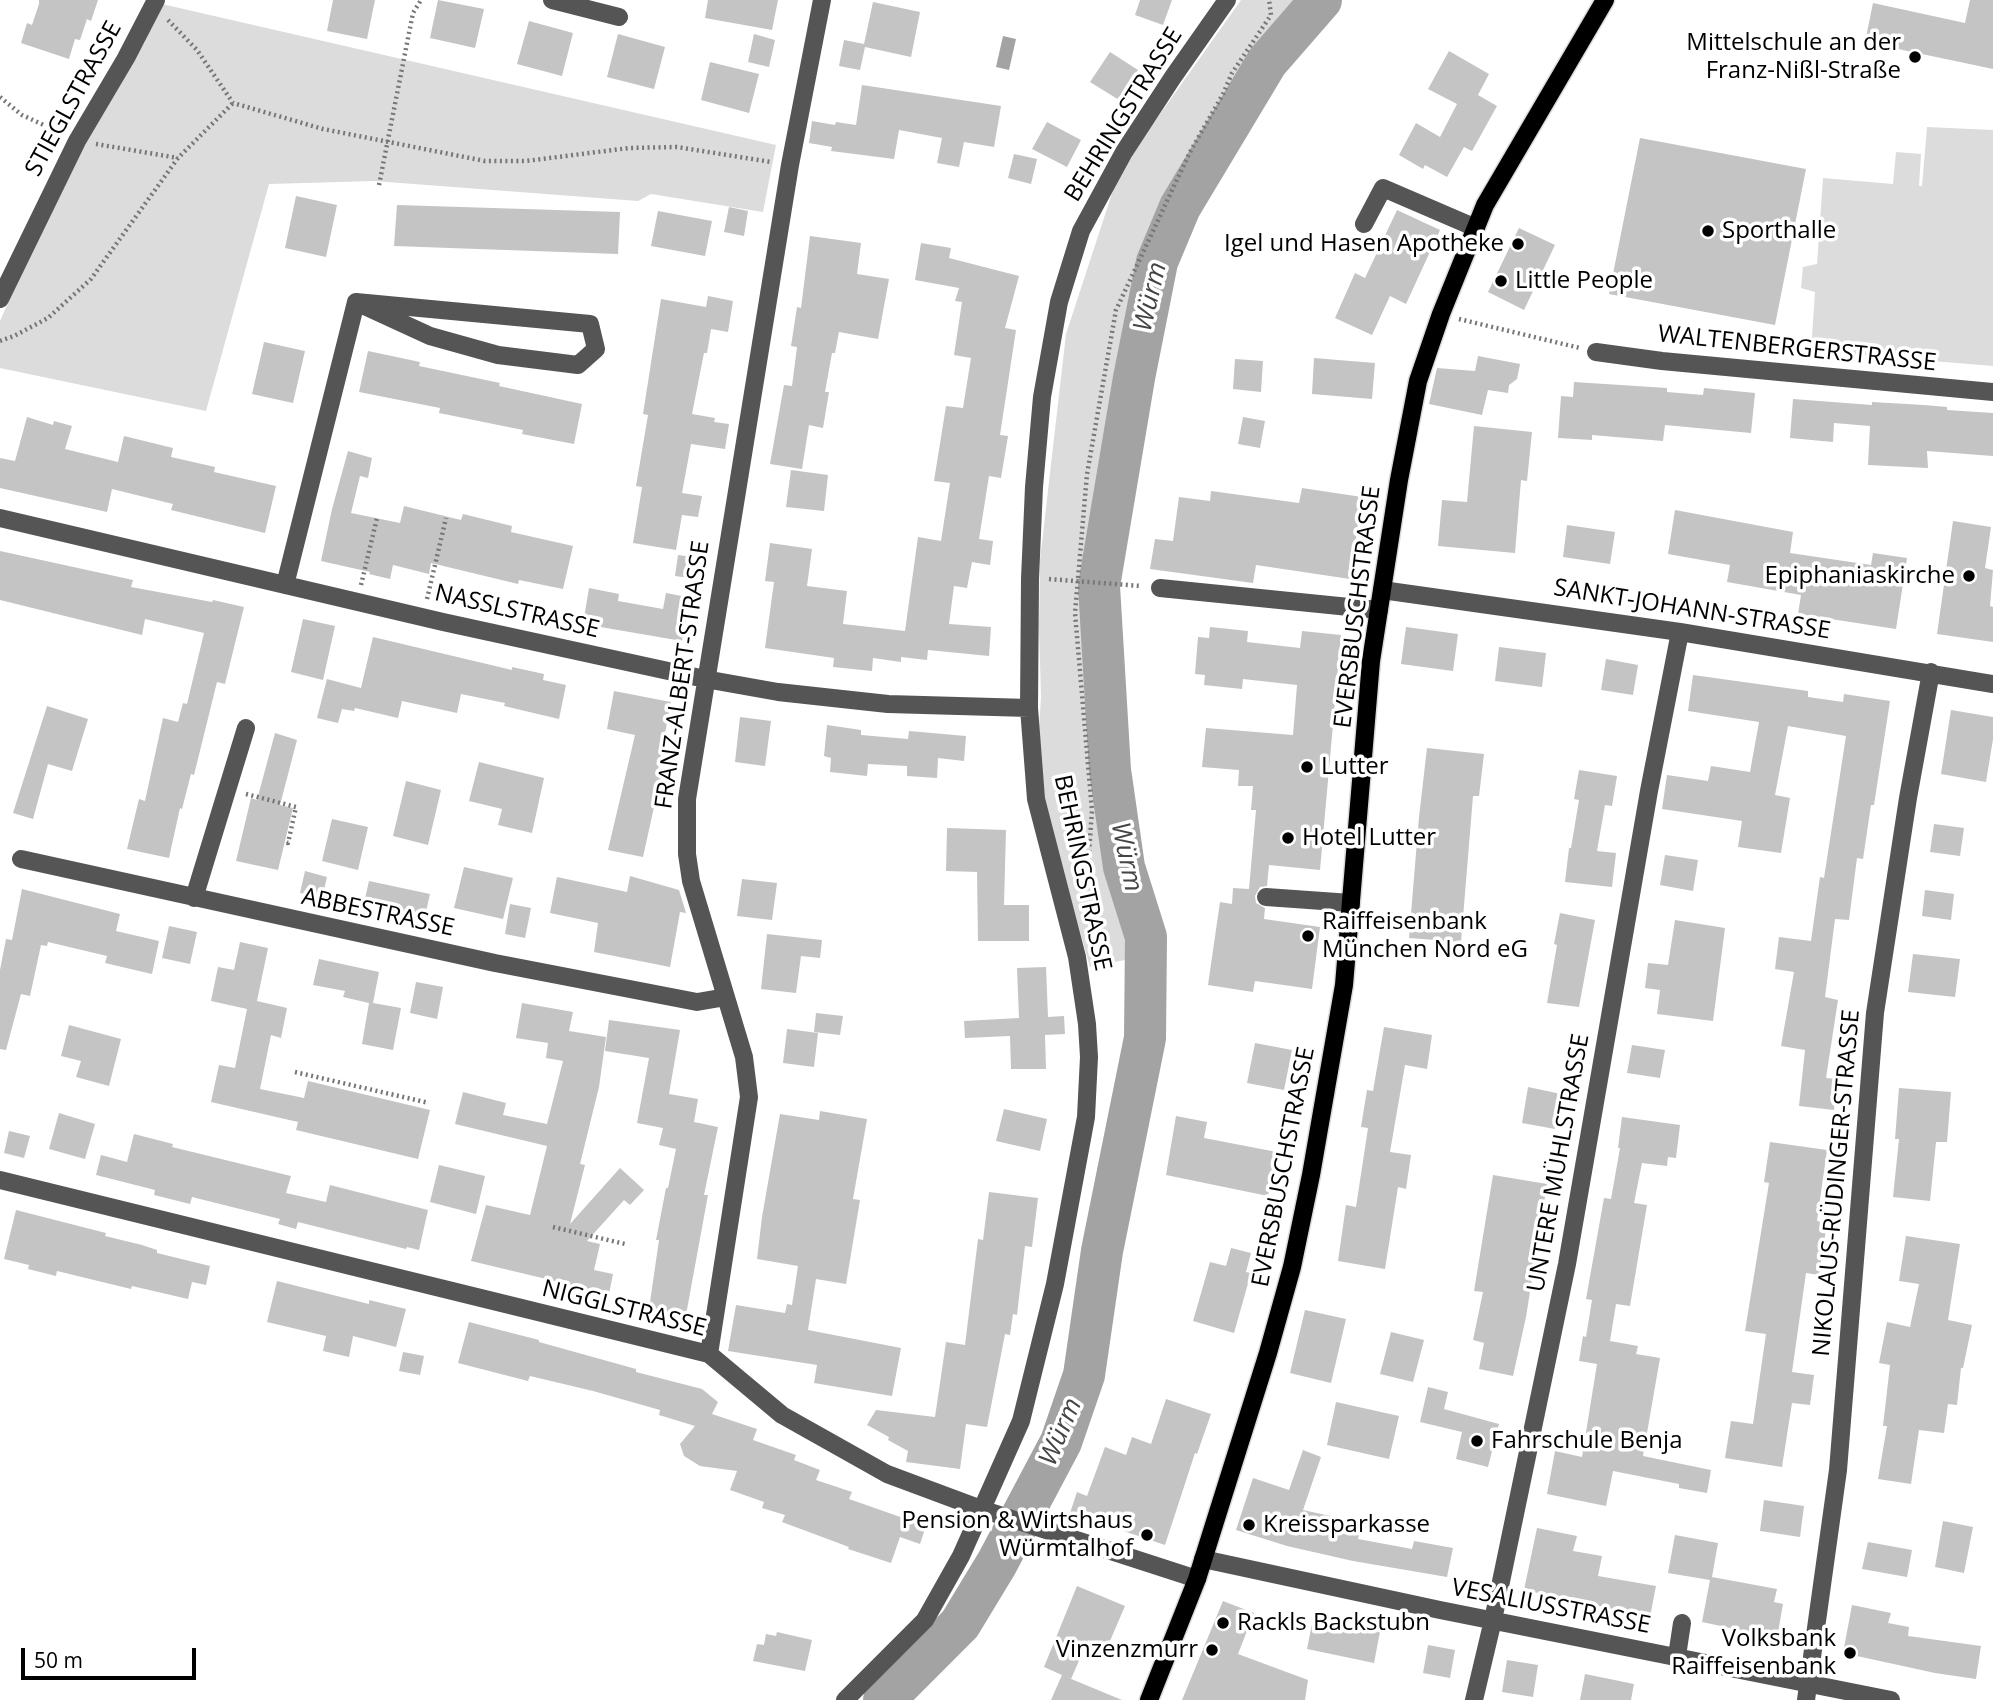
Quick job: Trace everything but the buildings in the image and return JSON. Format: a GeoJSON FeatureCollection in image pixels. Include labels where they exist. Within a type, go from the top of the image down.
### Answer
{"type":"FeatureCollection","features":[{"type":"Feature","properties":{"kind":"main road","name":"EVERSBUSCHSTRASSE"},"geometry":{"type":"LineString","coordinates":[[1149,1700],[1197,1579],[1268,1353],[1292,1267],[1311,1175],[1344,985],[1371,661],[1399,480],[1418,382],[1441,314],[1485,205],[1605,0]]}},
{"type":"Feature","properties":{"kind":"street"},"geometry":{"type":"LineString","coordinates":[[552,0],[619,17]]}},
{"type":"Feature","properties":{"kind":"street","name":"FRANZ-ALBERT-STRASSE"},"geometry":{"type":"LineString","coordinates":[[709,1354],[748,1110],[746,1069],[699,911],[687,854],[687,799],[790,165],[822,0]]}},
{"type":"Feature","properties":{"kind":"street","name":"BEHRINGSTRASSE"},"geometry":{"type":"LineString","coordinates":[[845,1700],[925,1620],[990,1511],[1021,1421],[1055,1284],[1086,1117],[1089,1057],[1077,957],[1036,799],[1030,708],[1030,579],[1034,486],[1042,397],[1059,302],[1081,231],[1124,152],[1227,0]]}},
{"type":"Feature","properties":{"kind":"street","name":"STIEGLSTRASSE"},"geometry":{"type":"LineString","coordinates":[[0,299],[77,141],[126,58],[155,2]]}},
{"type":"Feature","properties":{"kind":"street"},"geometry":{"type":"LineString","coordinates":[[1364,224],[1382,188],[1476,228]]}},
{"type":"Feature","properties":{"kind":"street"},"geometry":{"type":"LineString","coordinates":[[356,302],[590,324],[596,349],[578,365],[498,355],[430,336],[356,302]]}},
{"type":"Feature","properties":{"kind":"street"},"geometry":{"type":"LineString","coordinates":[[285,585],[356,302]]}},
{"type":"Feature","properties":{"kind":"street","name":"WALTENBERGERSTRASSE"},"geometry":{"type":"LineString","coordinates":[[1596,352],[1993,392]]}},
{"type":"Feature","properties":{"kind":"street","name":"NASSLSTRASSE"},"geometry":{"type":"LineString","coordinates":[[0,519],[705,679],[778,692],[888,704],[1030,708]]}},
{"type":"Feature","properties":{"kind":"street"},"geometry":{"type":"LineString","coordinates":[[1160,588],[1379,610]]}},
{"type":"Feature","properties":{"kind":"street","name":"SANKT-JOHANN-STRASSE"},"geometry":{"type":"LineString","coordinates":[[1382,590],[1680,632],[1993,684]]}},
{"type":"Feature","properties":{"kind":"street","name":"UNTERE MÜHLSTRASSE"},"geometry":{"type":"LineString","coordinates":[[1474,1700],[1567,1264],[1649,790],[1680,632]]}},
{"type":"Feature","properties":{"kind":"street","name":"NIKOLAUS-RÜDINGER-STRASSE"},"geometry":{"type":"LineString","coordinates":[[1807,1691],[1838,1470],[1875,1013],[1908,798],[1931,672]]}},
{"type":"Feature","properties":{"kind":"street"},"geometry":{"type":"LineString","coordinates":[[194,898],[246,728]]}},
{"type":"Feature","properties":{"kind":"street","name":"ABBESTRASSE"},"geometry":{"type":"LineString","coordinates":[[21,859],[495,963],[697,1002],[726,997]]}},
{"type":"Feature","properties":{"kind":"street"},"geometry":{"type":"LineString","coordinates":[[1266,897],[1351,902]]}},
{"type":"Feature","properties":{"kind":"street","name":"NIGGLSTRASSE"},"geometry":{"type":"LineString","coordinates":[[0,1180],[709,1354],[782,1415],[887,1474],[1197,1579]]}},
{"type":"Feature","properties":{"kind":"street","name":"VESALIUSSTRASSE"},"geometry":{"type":"LineString","coordinates":[[1203,1559],[1677,1656],[1807,1691],[1891,1700]]}},
{"type":"Feature","properties":{"kind":"street"},"geometry":{"type":"LineString","coordinates":[[1677,1656],[1682,1623]]}},
{"type":"Feature","properties":{"kind":"path"},"geometry":{"type":"LineString","coordinates":[[379,185],[413,13],[421,0]]}},
{"type":"Feature","properties":{"kind":"path"},"geometry":{"type":"LineString","coordinates":[[1068,924],[1088,866],[1092,811],[1075,613],[1087,474],[1116,310],[1190,152],[1232,73],[1271,15],[1269,0]]}},
{"type":"Feature","properties":{"kind":"path"},"geometry":{"type":"LineString","coordinates":[[155,2],[197,50],[233,103],[323,129],[485,161],[526,161],[629,148],[677,147],[790,165]]}},
{"type":"Feature","properties":{"kind":"path"},"geometry":{"type":"LineString","coordinates":[[0,97],[22,115],[77,141],[178,158]]}},
{"type":"Feature","properties":{"kind":"path"},"geometry":{"type":"LineString","coordinates":[[0,341],[48,318],[91,279],[178,158],[233,103]]}},
{"type":"Feature","properties":{"kind":"path"},"geometry":{"type":"LineString","coordinates":[[1441,314],[1596,352]]}},
{"type":"Feature","properties":{"kind":"path"},"geometry":{"type":"LineString","coordinates":[[358,602],[377,518]]}},
{"type":"Feature","properties":{"kind":"path"},"geometry":{"type":"LineString","coordinates":[[423,617],[446,518]]}},
{"type":"Feature","properties":{"kind":"path"},"geometry":{"type":"LineString","coordinates":[[1041,579],[1117,584]]}},
{"type":"Feature","properties":{"kind":"path"},"geometry":{"type":"LineString","coordinates":[[227,789],[296,807],[288,843],[285,842]]}},
{"type":"Feature","properties":{"kind":"path"},"geometry":{"type":"LineString","coordinates":[[295,1072],[429,1103]]}},
{"type":"Feature","properties":{"kind":"path"},"geometry":{"type":"LineString","coordinates":[[553,1227],[625,1244]]}},
{"type":"Feature","properties":{"kind":"shaded area"},"geometry":{"type":"Polygon","coordinates":[[[1241,0],[1298,0],[1244,75],[1165,207],[1133,294],[1123,378],[1084,559],[1084,593],[1096,680],[1097,791],[1109,882],[1135,958],[1090,967],[1036,777],[1041,697],[1040,560],[1066,334],[1119,172],[1241,0]]]}},
{"type":"Feature","properties":{"kind":"shaded area"},"geometry":{"type":"Polygon","coordinates":[[[162,4],[776,145],[763,212],[651,194],[638,201],[374,181],[269,184],[206,411],[0,368],[0,321],[41,229],[101,114],[144,43],[162,4]]]}},
{"type":"Feature","properties":{"kind":"shaded area"},"geometry":{"type":"Polygon","coordinates":[[[1003,36],[1016,39],[1009,70],[996,67],[1003,36]]]}},
{"type":"Feature","properties":{"kind":"shaded area"},"geometry":{"type":"Polygon","coordinates":[[[1927,127],[1993,130],[1993,366],[1811,351],[1815,292],[1801,288],[1803,267],[1817,264],[1823,178],[1893,184],[1896,152],[1921,154],[1919,186],[1922,186],[1927,127]]]}},
{"type":"Feature","properties":{"kind":"waterway","name":"Würm"},"geometry":{"type":"LineString","coordinates":[[884,1700],[960,1624],[997,1563],[1061,1442],[1084,1375],[1102,1251],[1145,1038],[1146,937],[1124,867],[1110,770],[1099,586],[1134,378],[1157,262],[1180,207],[1267,62],[1321,0]]}},
{"type":"Feature","properties":{"kind":"place","name":"Mittelschule an der Franz-Nißl-Straße"},"geometry":{"type":"Point","coordinates":[1915,57]}},
{"type":"Feature","properties":{"kind":"place","name":"Sporthalle"},"geometry":{"type":"Point","coordinates":[1708,231]}},
{"type":"Feature","properties":{"kind":"place","name":"Igel und Hasen Apotheke"},"geometry":{"type":"Point","coordinates":[1518,244]}},
{"type":"Feature","properties":{"kind":"place","name":"Little People"},"geometry":{"type":"Point","coordinates":[1501,281]}},
{"type":"Feature","properties":{"kind":"place","name":"Epiphaniaskirche"},"geometry":{"type":"Point","coordinates":[1969,576]}},
{"type":"Feature","properties":{"kind":"place","name":"Lutter"},"geometry":{"type":"Point","coordinates":[1307,767]}},
{"type":"Feature","properties":{"kind":"place","name":"Hotel Lutter"},"geometry":{"type":"Point","coordinates":[1288,838]}},
{"type":"Feature","properties":{"kind":"place","name":"Raiffeisenbank München Nord eG"},"geometry":{"type":"Point","coordinates":[1308,936]}},
{"type":"Feature","properties":{"kind":"place","name":"Fahrschule Benja"},"geometry":{"type":"Point","coordinates":[1477,1441]}},
{"type":"Feature","properties":{"kind":"place","name":"Kreissparkasse"},"geometry":{"type":"Point","coordinates":[1249,1525]}},
{"type":"Feature","properties":{"kind":"place","name":"Pension & Wirtshaus Würmtalhof"},"geometry":{"type":"Point","coordinates":[1147,1535]}},
{"type":"Feature","properties":{"kind":"place","name":"Rackls Backstubn"},"geometry":{"type":"Point","coordinates":[1223,1623]}},
{"type":"Feature","properties":{"kind":"place","name":"Vinzenzmurr"},"geometry":{"type":"Point","coordinates":[1212,1650]}},
{"type":"Feature","properties":{"kind":"place","name":"Volksbank Raiffeisenbank"},"geometry":{"type":"Point","coordinates":[1850,1653]}}]}
